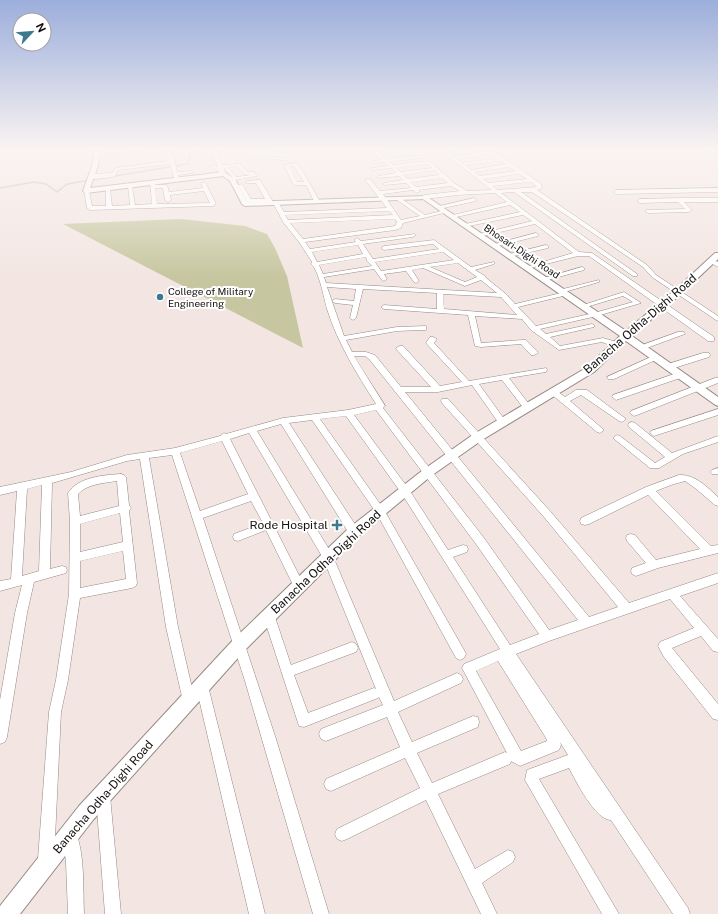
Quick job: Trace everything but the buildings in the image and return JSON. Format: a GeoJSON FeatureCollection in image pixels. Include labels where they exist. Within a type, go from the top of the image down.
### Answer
{"type":"FeatureCollection","features":[{"type":"Feature","properties":{"kind":"street"},"geometry":{"type":"LineString","coordinates":[[86,192],[90,208],[213,204],[207,192]]}},
{"type":"Feature","properties":{"kind":"street"},"geometry":{"type":"LineString","coordinates":[[108,192],[109,207]]}},
{"type":"Feature","properties":{"kind":"street"},"geometry":{"type":"LineString","coordinates":[[131,192],[133,206]]}},
{"type":"Feature","properties":{"kind":"street"},"geometry":{"type":"LineString","coordinates":[[154,192],[155,206]]}},
{"type":"Feature","properties":{"kind":"street"},"geometry":{"type":"LineString","coordinates":[[168,201],[167,194],[185,192]]}},
{"type":"Feature","properties":{"kind":"street"},"geometry":{"type":"LineString","coordinates":[[239,192],[245,204],[272,202]]}},
{"type":"Feature","properties":{"kind":"street"},"geometry":{"type":"LineString","coordinates":[[244,192],[249,201],[272,202],[317,202],[384,199],[503,192]]}},
{"type":"Feature","properties":{"kind":"street"},"geometry":{"type":"LineString","coordinates":[[265,192],[308,251],[321,276],[334,324],[349,354],[380,403],[381,406],[379,408],[480,541],[547,636]]}},
{"type":"Feature","properties":{"kind":"street"},"geometry":{"type":"LineString","coordinates":[[312,192],[317,202]]}},
{"type":"Feature","properties":{"kind":"street"},"geometry":{"type":"LineString","coordinates":[[379,193],[391,192]]}},
{"type":"Feature","properties":{"kind":"street"},"geometry":{"type":"LineString","coordinates":[[418,192],[423,197]]}},
{"type":"Feature","properties":{"kind":"street"},"geometry":{"type":"LineString","coordinates":[[496,192],[578,254]]}},
{"type":"Feature","properties":{"kind":"street"},"geometry":{"type":"LineString","coordinates":[[517,192],[635,275]]}},
{"type":"Feature","properties":{"kind":"street"},"geometry":{"type":"LineString","coordinates":[[535,192],[645,266],[654,276],[718,319]]}},
{"type":"Feature","properties":{"kind":"street"},"geometry":{"type":"LineString","coordinates":[[616,192],[641,192]]}},
{"type":"Feature","properties":{"kind":"street"},"geometry":{"type":"LineString","coordinates":[[688,192],[707,209]]}},
{"type":"Feature","properties":{"kind":"street"},"geometry":{"type":"LineString","coordinates":[[379,193],[400,222]]}},
{"type":"Feature","properties":{"kind":"street","name":"Bhosari-Dighi Road"},"geometry":{"type":"LineString","coordinates":[[423,197],[583,306],[595,315],[621,340],[641,347],[718,402]]}},
{"type":"Feature","properties":{"kind":"street"},"geometry":{"type":"LineString","coordinates":[[399,198],[424,217]]}},
{"type":"Feature","properties":{"kind":"street"},"geometry":{"type":"LineString","coordinates":[[445,212],[474,200]]}},
{"type":"Feature","properties":{"kind":"street"},"geometry":{"type":"LineString","coordinates":[[648,211],[689,210],[679,200]]}},
{"type":"Feature","properties":{"kind":"street"},"geometry":{"type":"LineString","coordinates":[[640,201],[718,200]]}},
{"type":"Feature","properties":{"kind":"street"},"geometry":{"type":"LineString","coordinates":[[400,222],[445,212],[511,203]]}},
{"type":"Feature","properties":{"kind":"street"},"geometry":{"type":"LineString","coordinates":[[281,214],[390,209]]}},
{"type":"Feature","properties":{"kind":"street"},"geometry":{"type":"LineString","coordinates":[[464,225],[524,212]]}},
{"type":"Feature","properties":{"kind":"street"},"geometry":{"type":"LineString","coordinates":[[554,218],[570,215]]}},
{"type":"Feature","properties":{"kind":"street"},"geometry":{"type":"LineString","coordinates":[[286,222],[395,217]]}},
{"type":"Feature","properties":{"kind":"street"},"geometry":{"type":"LineString","coordinates":[[302,241],[395,228],[399,227],[400,222]]}},
{"type":"Feature","properties":{"kind":"street"},"geometry":{"type":"LineString","coordinates":[[478,235],[537,222]]}},
{"type":"Feature","properties":{"kind":"street"},"geometry":{"type":"LineString","coordinates":[[352,234],[384,279]]}},
{"type":"Feature","properties":{"kind":"street"},"geometry":{"type":"LineString","coordinates":[[494,245],[536,235]]}},
{"type":"Feature","properties":{"kind":"street"},"geometry":{"type":"LineString","coordinates":[[308,251],[413,236]]}},
{"type":"Feature","properties":{"kind":"street"},"geometry":{"type":"LineString","coordinates":[[384,248],[434,242],[458,261],[483,277],[504,295],[522,317],[559,348],[603,340],[621,340]]}},
{"type":"Feature","properties":{"kind":"street"},"geometry":{"type":"LineString","coordinates":[[508,255],[546,247]]}},
{"type":"Feature","properties":{"kind":"street"},"geometry":{"type":"LineString","coordinates":[[370,261],[444,250]]}},
{"type":"Feature","properties":{"kind":"street"},"geometry":{"type":"LineString","coordinates":[[528,268],[578,254],[590,254],[711,339]]}},
{"type":"Feature","properties":{"kind":"street"},"geometry":{"type":"LineString","coordinates":[[314,264],[366,255]]}},
{"type":"Feature","properties":{"kind":"street","name":"Banacha Odha-Dighi Road"},"geometry":{"type":"LineString","coordinates":[[7,914],[103,794],[240,644],[354,532],[427,473],[478,437],[528,408],[559,397],[621,340],[716,260]]}},
{"type":"Feature","properties":{"kind":"street"},"geometry":{"type":"LineString","coordinates":[[379,273],[458,261]]}},
{"type":"Feature","properties":{"kind":"street"},"geometry":{"type":"LineString","coordinates":[[471,269],[492,263]]}},
{"type":"Feature","properties":{"kind":"street"},"geometry":{"type":"LineString","coordinates":[[321,276],[375,267]]}},
{"type":"Feature","properties":{"kind":"street"},"geometry":{"type":"LineString","coordinates":[[424,267],[465,284],[483,277]]}},
{"type":"Feature","properties":{"kind":"street"},"geometry":{"type":"LineString","coordinates":[[408,269],[416,281]]}},
{"type":"Feature","properties":{"kind":"street"},"geometry":{"type":"LineString","coordinates":[[544,279],[582,269]]}},
{"type":"Feature","properties":{"kind":"street"},"geometry":{"type":"LineString","coordinates":[[513,306],[563,293],[597,281]]}},
{"type":"Feature","properties":{"kind":"street"},"geometry":{"type":"LineString","coordinates":[[323,285],[504,295]]}},
{"type":"Feature","properties":{"kind":"street"},"geometry":{"type":"LineString","coordinates":[[352,318],[360,287]]}},
{"type":"Feature","properties":{"kind":"street"},"geometry":{"type":"LineString","coordinates":[[440,292],[442,311]]}},
{"type":"Feature","properties":{"kind":"street"},"geometry":{"type":"LineString","coordinates":[[534,328],[595,315],[638,303],[624,294],[583,306]]}},
{"type":"Feature","properties":{"kind":"street"},"geometry":{"type":"LineString","coordinates":[[399,300],[403,317]]}},
{"type":"Feature","properties":{"kind":"street"},"geometry":{"type":"LineString","coordinates":[[335,301],[356,303]]}},
{"type":"Feature","properties":{"kind":"street"},"geometry":{"type":"LineString","coordinates":[[384,307],[522,317]]}},
{"type":"Feature","properties":{"kind":"street"},"geometry":{"type":"LineString","coordinates":[[425,310],[425,318]]}},
{"type":"Feature","properties":{"kind":"street"},"geometry":{"type":"LineString","coordinates":[[471,313],[478,344],[523,342],[534,353]]}},
{"type":"Feature","properties":{"kind":"street"},"geometry":{"type":"LineString","coordinates":[[545,336],[592,326]]}},
{"type":"Feature","properties":{"kind":"street"},"geometry":{"type":"LineString","coordinates":[[342,339],[398,328],[423,328]]}},
{"type":"Feature","properties":{"kind":"street"},"geometry":{"type":"LineString","coordinates":[[641,347],[681,334]]}},
{"type":"Feature","properties":{"kind":"street"},"geometry":{"type":"LineString","coordinates":[[433,339],[430,343],[471,384],[503,423]]}},
{"type":"Feature","properties":{"kind":"street"},"geometry":{"type":"LineString","coordinates":[[400,348],[438,389]]}},
{"type":"Feature","properties":{"kind":"street"},"geometry":{"type":"LineString","coordinates":[[349,354],[370,354],[587,623]]}},
{"type":"Feature","properties":{"kind":"street"},"geometry":{"type":"LineString","coordinates":[[668,367],[706,355]]}},
{"type":"Feature","properties":{"kind":"street"},"geometry":{"type":"LineString","coordinates":[[611,377],[656,358]]}},
{"type":"Feature","properties":{"kind":"street"},"geometry":{"type":"LineString","coordinates":[[398,390],[438,389],[543,370]]}},
{"type":"Feature","properties":{"kind":"street"},"geometry":{"type":"LineString","coordinates":[[616,397],[680,374]]}},
{"type":"Feature","properties":{"kind":"street"},"geometry":{"type":"LineString","coordinates":[[504,378],[528,408]]}},
{"type":"Feature","properties":{"kind":"street"},"geometry":{"type":"LineString","coordinates":[[634,413],[718,380]]}},
{"type":"Feature","properties":{"kind":"street"},"geometry":{"type":"LineString","coordinates":[[559,397],[584,392],[622,419]]}},
{"type":"Feature","properties":{"kind":"street"},"geometry":{"type":"LineString","coordinates":[[559,397],[600,430]]}},
{"type":"Feature","properties":{"kind":"street"},"geometry":{"type":"LineString","coordinates":[[445,401],[547,514],[627,609]]}},
{"type":"Feature","properties":{"kind":"street"},"geometry":{"type":"LineString","coordinates":[[0,491],[127,458],[174,451],[283,421],[379,408]]}},
{"type":"Feature","properties":{"kind":"street"},"geometry":{"type":"LineString","coordinates":[[654,433],[718,412]]}},
{"type":"Feature","properties":{"kind":"street"},"geometry":{"type":"LineString","coordinates":[[348,413],[405,491],[446,555],[504,654],[552,736],[554,745],[520,759],[516,756],[468,668],[504,654],[547,636],[718,578]]}},
{"type":"Feature","properties":{"kind":"street"},"geometry":{"type":"LineString","coordinates":[[314,417],[380,511],[460,654]]}},
{"type":"Feature","properties":{"kind":"street"},"geometry":{"type":"LineString","coordinates":[[283,421],[354,532]]}},
{"type":"Feature","properties":{"kind":"street"},"geometry":{"type":"LineString","coordinates":[[632,424],[671,457]]}},
{"type":"Feature","properties":{"kind":"street"},"geometry":{"type":"LineString","coordinates":[[251,429],[328,557],[390,709],[489,914]]}},
{"type":"Feature","properties":{"kind":"street"},"geometry":{"type":"LineString","coordinates":[[224,436],[299,586]]}},
{"type":"Feature","properties":{"kind":"street"},"geometry":{"type":"LineString","coordinates":[[617,438],[650,465],[656,466],[680,452],[718,439]]}},
{"type":"Feature","properties":{"kind":"street"},"geometry":{"type":"LineString","coordinates":[[174,451],[240,644],[281,775],[321,914]]}},
{"type":"Feature","properties":{"kind":"street"},"geometry":{"type":"LineString","coordinates":[[144,456],[172,627],[189,700]]}},
{"type":"Feature","properties":{"kind":"street"},"geometry":{"type":"LineString","coordinates":[[46,865],[55,712],[62,680],[75,594],[75,521],[73,493],[78,487],[84,484],[121,477],[126,508],[132,583],[75,594]]}},
{"type":"Feature","properties":{"kind":"street"},"geometry":{"type":"LineString","coordinates":[[585,521],[649,490],[682,478],[686,478],[718,502]]}},
{"type":"Feature","properties":{"kind":"street"},"geometry":{"type":"LineString","coordinates":[[44,575],[47,480]]}},
{"type":"Feature","properties":{"kind":"street"},"geometry":{"type":"LineString","coordinates":[[16,582],[22,485]]}},
{"type":"Feature","properties":{"kind":"street"},"geometry":{"type":"LineString","coordinates":[[649,490],[714,550]]}},
{"type":"Feature","properties":{"kind":"street"},"geometry":{"type":"LineString","coordinates":[[197,516],[254,496]]}},
{"type":"Feature","properties":{"kind":"street"},"geometry":{"type":"LineString","coordinates":[[75,521],[126,508]]}},
{"type":"Feature","properties":{"kind":"street"},"geometry":{"type":"LineString","coordinates":[[238,537],[269,525]]}},
{"type":"Feature","properties":{"kind":"street"},"geometry":{"type":"LineString","coordinates":[[631,538],[654,565]]}},
{"type":"Feature","properties":{"kind":"street"},"geometry":{"type":"LineString","coordinates":[[75,558],[129,545]]}},
{"type":"Feature","properties":{"kind":"street"},"geometry":{"type":"LineString","coordinates":[[446,555],[463,549]]}},
{"type":"Feature","properties":{"kind":"street"},"geometry":{"type":"LineString","coordinates":[[636,571],[714,550]]}},
{"type":"Feature","properties":{"kind":"street"},"geometry":{"type":"LineString","coordinates":[[0,586],[62,570]]}},
{"type":"Feature","properties":{"kind":"street"},"geometry":{"type":"LineString","coordinates":[[0,737],[21,613],[29,579]]}},
{"type":"Feature","properties":{"kind":"street"},"geometry":{"type":"LineString","coordinates":[[672,594],[717,647]]}},
{"type":"Feature","properties":{"kind":"street"},"geometry":{"type":"LineString","coordinates":[[270,615],[287,672],[304,721],[374,694]]}},
{"type":"Feature","properties":{"kind":"street"},"geometry":{"type":"LineString","coordinates":[[703,630],[664,646],[668,653],[718,714]]}},
{"type":"Feature","properties":{"kind":"street"},"geometry":{"type":"LineString","coordinates":[[287,672],[352,648]]}},
{"type":"Feature","properties":{"kind":"street"},"geometry":{"type":"LineString","coordinates":[[504,654],[614,811],[682,914]]}},
{"type":"Feature","properties":{"kind":"street"},"geometry":{"type":"LineString","coordinates":[[326,734],[390,709],[457,679]]}},
{"type":"Feature","properties":{"kind":"street"},"geometry":{"type":"LineString","coordinates":[[202,686],[257,914]]}},
{"type":"Feature","properties":{"kind":"street"},"geometry":{"type":"LineString","coordinates":[[331,784],[473,722]]}},
{"type":"Feature","properties":{"kind":"street"},"geometry":{"type":"LineString","coordinates":[[342,834],[429,791],[505,759]]}},
{"type":"Feature","properties":{"kind":"street"},"geometry":{"type":"LineString","coordinates":[[611,914],[532,780],[532,775],[572,760],[595,800],[609,813],[614,811]]}},
{"type":"Feature","properties":{"kind":"street"},"geometry":{"type":"LineString","coordinates":[[103,794],[113,914]]}},
{"type":"Feature","properties":{"kind":"street"},"geometry":{"type":"LineString","coordinates":[[70,834],[74,863],[76,914]]}},
{"type":"Feature","properties":{"kind":"street"},"geometry":{"type":"LineString","coordinates":[[472,880],[508,857]]}},
{"type":"Feature","properties":{"kind":"green space"},"geometry":{"type":"Polygon","coordinates":[[[181,219],[245,226],[267,234],[275,248],[287,276],[303,348],[63,224],[181,219]]]}},
{"type":"Feature","properties":{"kind":"place","name":"College of Military Engineering"},"geometry":{"type":"Point","coordinates":[160,297]}},
{"type":"Feature","properties":{"kind":"place","name":"Rode Hospital"},"geometry":{"type":"Point","coordinates":[337,525]}}]}
